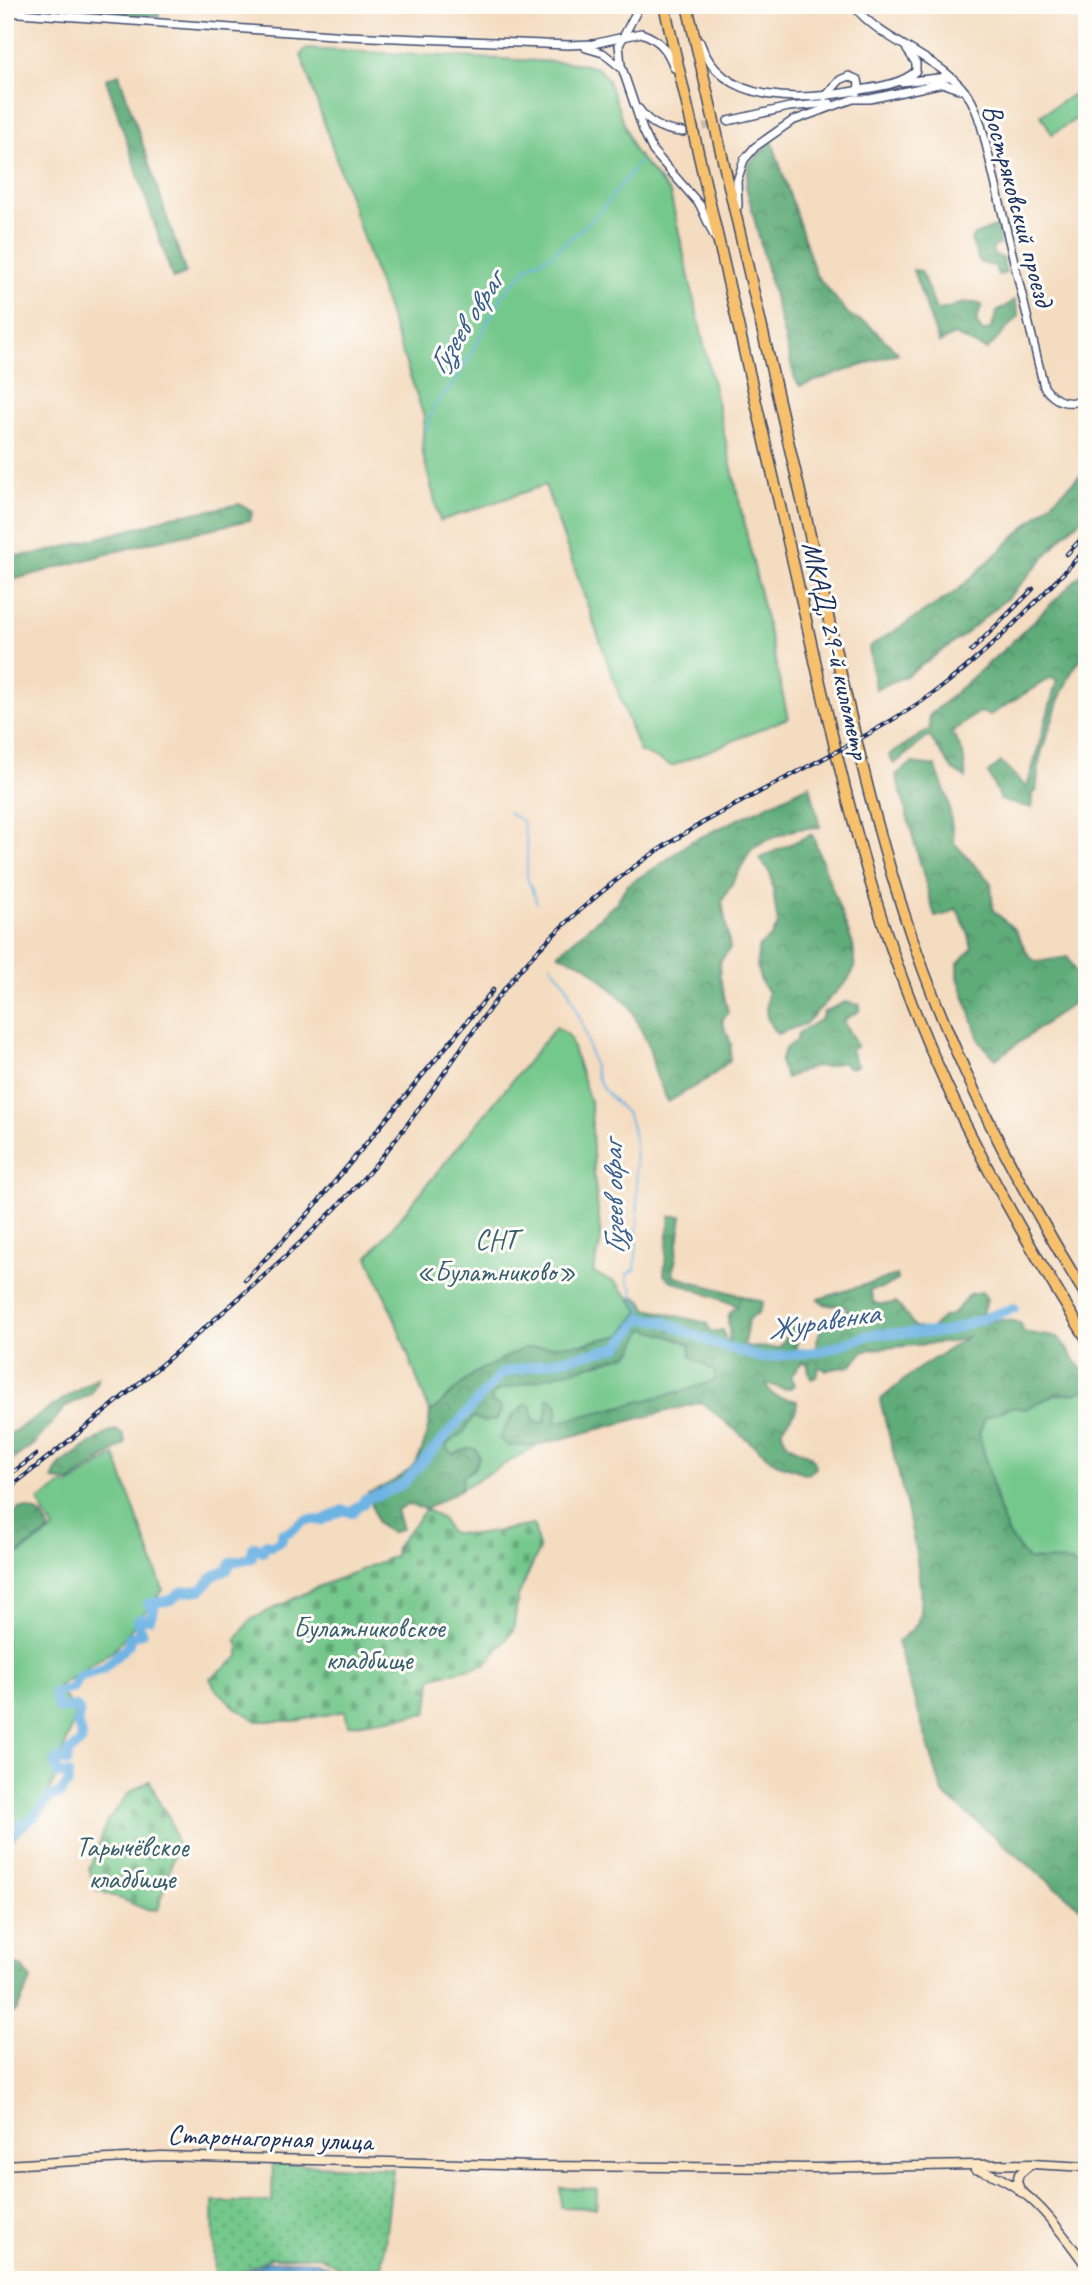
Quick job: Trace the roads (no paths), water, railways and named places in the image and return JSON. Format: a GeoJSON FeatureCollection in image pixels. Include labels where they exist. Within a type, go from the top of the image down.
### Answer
{"type":"FeatureCollection","features":[{"type":"Feature","properties":{"kind":"highway","name":"МКАД, 29-й километр"},"geometry":{"type":"LineString","coordinates":[[664,5],[850,805],[891,945],[931,1050],[978,1152],[1051,1282],[1087,1339]]}},
{"type":"Feature","properties":{"kind":"highway","name":"МКАД, 29-й километр"},"geometry":{"type":"LineString","coordinates":[[687,5],[872,799],[909,926],[952,1042],[976,1097],[1048,1235],[1087,1297]]}},
{"type":"Feature","properties":{"kind":"main road","name":"Старонагорная улица"},"geometry":{"type":"LineString","coordinates":[[5,2165],[166,2156],[533,2166],[962,2167]]}},
{"type":"Feature","properties":{"kind":"main road"},"geometry":{"type":"LineString","coordinates":[[1022,2193],[1017,2182],[1018,2174],[1032,2164]]}},
{"type":"Feature","properties":{"kind":"main road"},"geometry":{"type":"LineString","coordinates":[[962,2167],[1032,2164],[1087,2167]]}},
{"type":"Feature","properties":{"kind":"main road"},"geometry":{"type":"LineString","coordinates":[[962,2167],[988,2173],[1003,2173],[1006,2165]]}},
{"type":"Feature","properties":{"kind":"main road"},"geometry":{"type":"LineString","coordinates":[[988,2173],[1022,2193],[1046,2212],[1087,2267]]}},
{"type":"Feature","properties":{"kind":"street"},"geometry":{"type":"LineString","coordinates":[[640,5],[618,50],[624,75],[653,151],[700,205],[722,254]]}},
{"type":"Feature","properties":{"kind":"street"},"geometry":{"type":"LineString","coordinates":[[687,5],[707,60],[720,75],[737,85],[787,97],[825,96],[944,75]]}},
{"type":"Feature","properties":{"kind":"street","name":"Востряковский проезд"},"geometry":{"type":"LineString","coordinates":[[853,5],[869,23],[905,46],[963,90],[976,110],[1044,387],[1057,400],[1087,401]]}},
{"type":"Feature","properties":{"kind":"street"},"geometry":{"type":"LineString","coordinates":[[5,12],[335,35],[568,45],[593,44],[641,33],[655,39],[667,50],[690,118]]}},
{"type":"Feature","properties":{"kind":"street"},"geometry":{"type":"LineString","coordinates":[[568,45],[603,53],[617,63],[624,75]]}},
{"type":"Feature","properties":{"kind":"street"},"geometry":{"type":"LineString","coordinates":[[894,82],[916,71],[916,63],[905,46]]}},
{"type":"Feature","properties":{"kind":"street"},"geometry":{"type":"LineString","coordinates":[[925,87],[944,75]]}},
{"type":"Feature","properties":{"kind":"street"},"geometry":{"type":"LineString","coordinates":[[798,106],[825,96],[840,80],[849,76],[858,80],[858,91],[853,99]]}},
{"type":"Feature","properties":{"kind":"street"},"geometry":{"type":"LineString","coordinates":[[744,248],[737,181],[744,160],[763,141],[792,121],[841,102],[870,99],[943,83],[963,90]]}},
{"type":"Feature","properties":{"kind":"street"},"geometry":{"type":"LineString","coordinates":[[632,96],[648,119],[665,129],[683,132]]}},
{"type":"Feature","properties":{"kind":"street"},"geometry":{"type":"LineString","coordinates":[[728,121],[798,106],[841,102]]}},
{"type":"Feature","properties":{"kind":"water"},"geometry":{"type":"Polygon","coordinates":[[[317,2262],[356,2279],[365,2280],[233,2280],[265,2263],[317,2262]]]}},
{"type":"Feature","properties":{"kind":"waterway","name":"Гузеев овраг"},"geometry":{"type":"LineString","coordinates":[[426,429],[436,403],[455,382],[502,296],[530,265],[553,254],[598,214],[639,162]]}},
{"type":"Feature","properties":{"kind":"waterway","name":"Гузеев овраг"},"geometry":{"type":"LineString","coordinates":[[508,812],[522,821],[527,843],[527,877],[537,903]]}},
{"type":"Feature","properties":{"kind":"waterway","name":"Гузеев овраг"},"geometry":{"type":"LineString","coordinates":[[551,965],[566,984],[583,1026],[596,1075],[603,1089],[628,1115],[632,1128],[638,1219],[635,1270],[627,1274],[633,1290],[632,1295],[642,1309],[642,1318]]}},
{"type":"Feature","properties":{"kind":"waterway","name":"Журавенка"},"geometry":{"type":"LineString","coordinates":[[5,1840],[34,1817],[51,1796],[60,1794],[68,1783],[68,1774],[57,1774],[55,1761],[59,1759],[67,1762],[68,1753],[81,1742],[82,1736],[77,1723],[79,1712],[75,1706],[58,1708],[54,1693],[73,1688],[78,1677],[103,1669],[129,1644],[129,1638],[142,1633],[137,1623],[139,1619],[150,1619],[154,1609],[148,1604],[171,1600],[181,1592],[201,1590],[214,1575],[227,1570],[231,1562],[252,1558],[252,1548],[255,1546],[263,1552],[266,1544],[271,1546],[282,1540],[282,1534],[307,1520],[321,1521],[343,1510],[352,1513],[364,1500],[404,1483],[502,1373],[618,1347],[642,1318],[663,1321],[713,1343],[762,1358],[822,1351],[873,1334],[944,1332],[1014,1308]]}},
{"type":"Feature","properties":{"kind":"tunnel"},"geometry":{"type":"LineString","coordinates":[[683,132],[728,121]]}},
{"type":"Feature","properties":{"kind":"railway"},"geometry":{"type":"LineString","coordinates":[[1067,554],[1087,533]]}},
{"type":"Feature","properties":{"kind":"railway"},"geometry":{"type":"LineString","coordinates":[[5,1491],[174,1354],[330,1214],[380,1160],[508,984],[578,912],[645,859],[683,834],[884,725],[922,701],[988,648],[1087,548]]}},
{"type":"Feature","properties":{"kind":"railway"},"geometry":{"type":"LineString","coordinates":[[971,651],[1033,589]]}},
{"type":"Feature","properties":{"kind":"railway"},"geometry":{"type":"LineString","coordinates":[[245,1280],[308,1214],[493,990]]}},
{"type":"Feature","properties":{"kind":"railway"},"geometry":{"type":"LineString","coordinates":[[5,1478],[36,1455]]}},
{"type":"Feature","properties":{"kind":"park label","name":"СНТ «Булатниково»"},"geometry":{"type":"Point","coordinates":[496,1255]}},
{"type":"Feature","properties":{"kind":"park label","name":"Булатниковское кладбище"},"geometry":{"type":"Point","coordinates":[369,1643]}},
{"type":"Feature","properties":{"kind":"park label","name":"Тарычёвское кладбище"},"geometry":{"type":"Point","coordinates":[132,1862]}}]}
